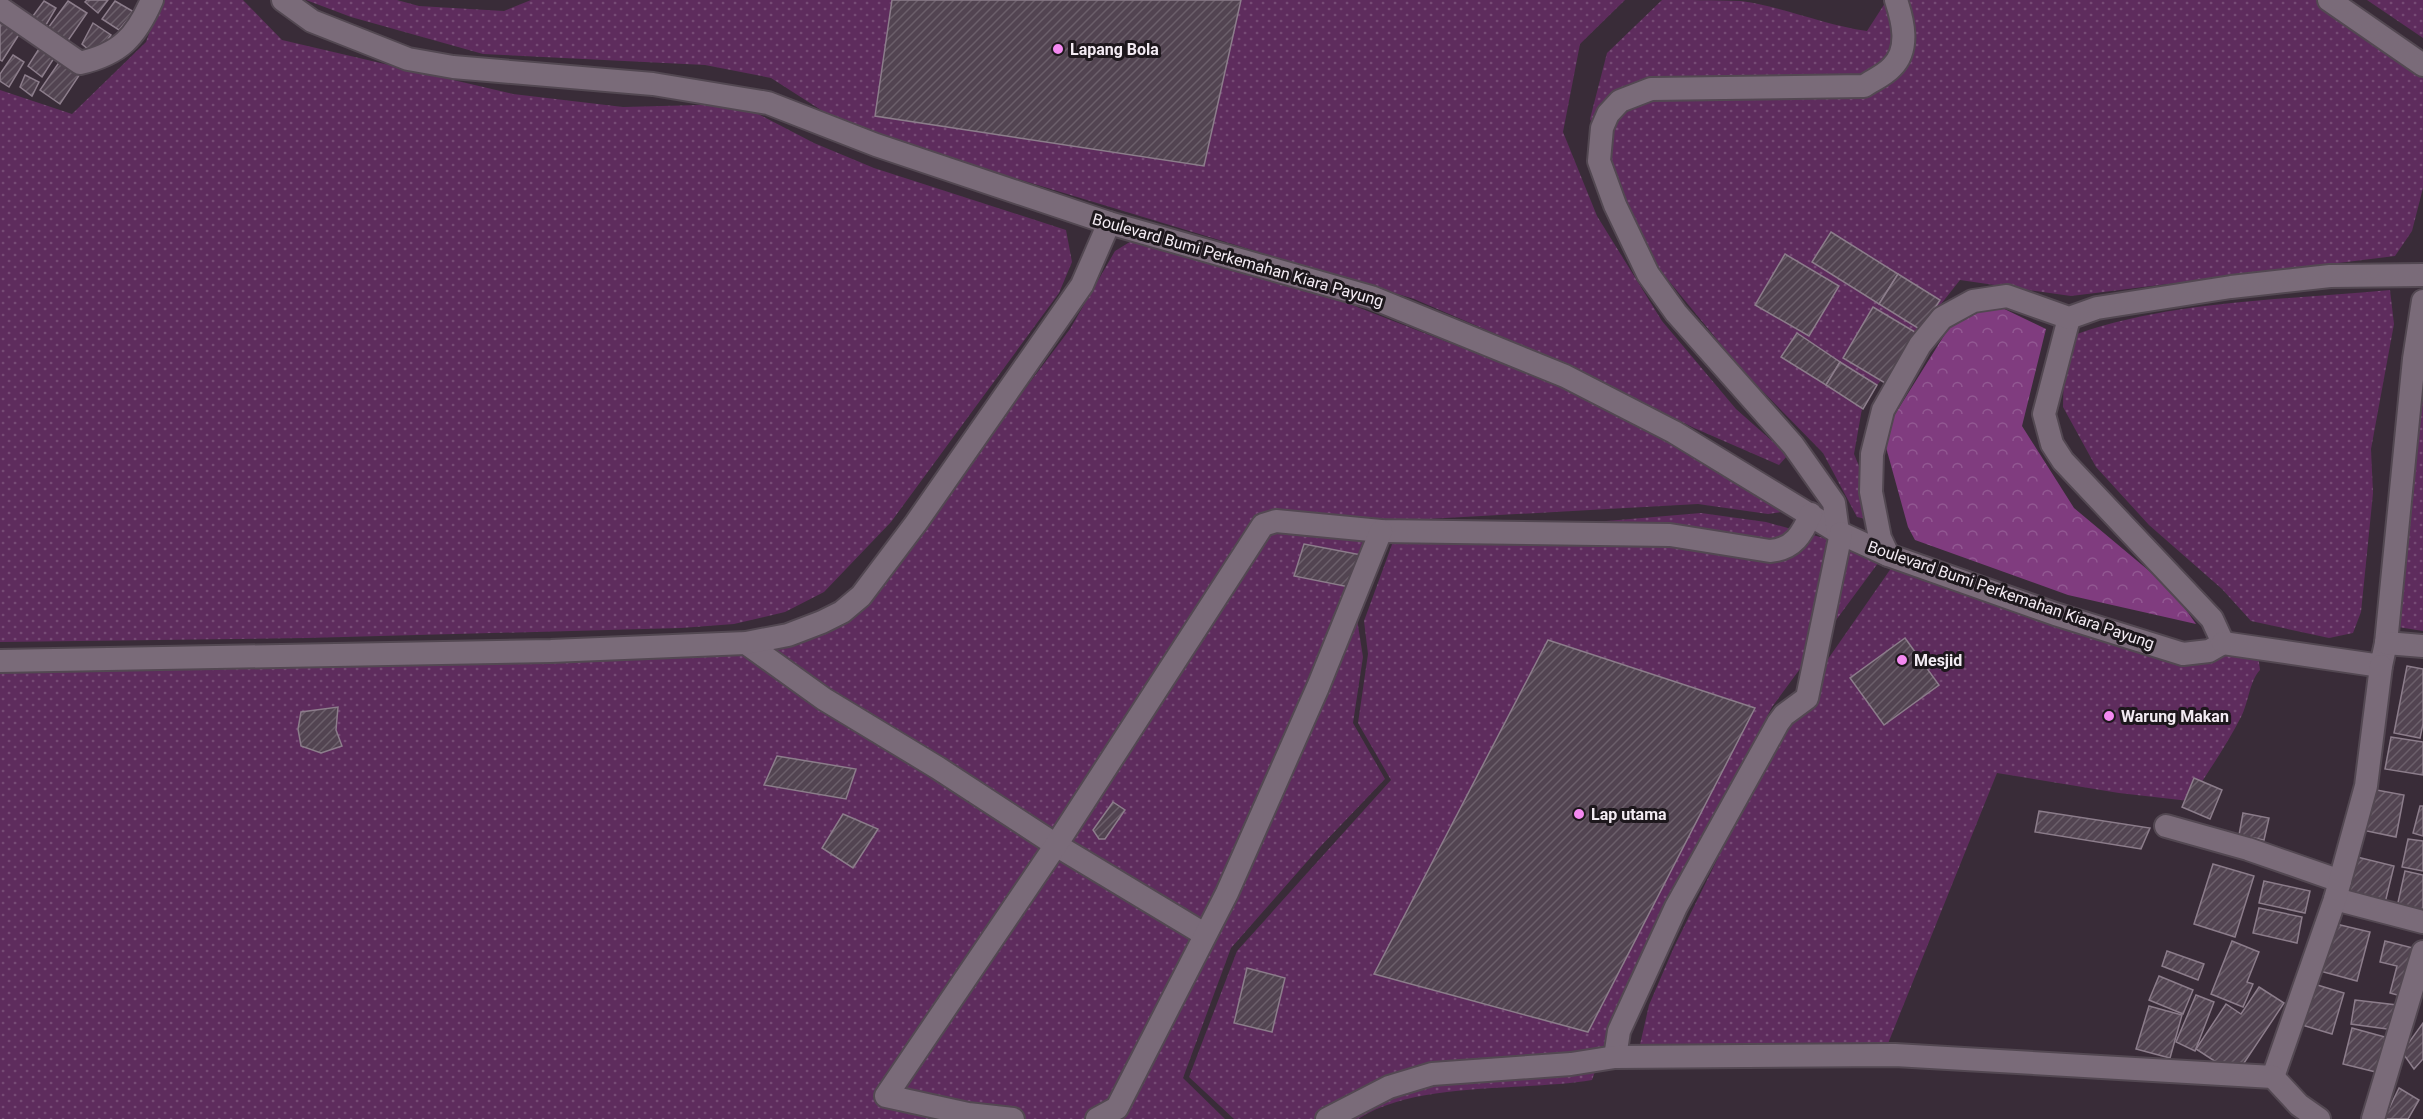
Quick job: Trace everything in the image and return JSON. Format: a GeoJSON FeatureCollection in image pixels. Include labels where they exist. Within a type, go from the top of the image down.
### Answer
{"type":"FeatureCollection","features":[{"type":"Feature","properties":{"kind":"street"},"geometry":{"type":"LineString","coordinates":[[0,8],[80,63],[106,57],[130,39],[142,23],[152,0]]}},
{"type":"Feature","properties":{"kind":"street","name":"Boulevard Bumi Perkemahan Kiara Payung"},"geometry":{"type":"LineString","coordinates":[[283,0],[312,21],[408,59],[453,67],[653,84],[768,103],[876,145],[1109,223],[1371,297],[1565,376],[1674,432],[1840,533],[1888,555],[2055,614],[2183,654],[2209,651],[2223,644]]}},
{"type":"Feature","properties":{"kind":"street"},"geometry":{"type":"LineString","coordinates":[[1615,1056],[1619,1031],[1677,907],[1778,723],[1784,715],[1808,698],[1840,533],[1834,503],[1793,445],[1676,314],[1648,274],[1615,205],[1599,161],[1602,129],[1608,114],[1620,101],[1651,89],[1864,86],[1893,67],[1903,45],[1904,25],[1896,0]]}},
{"type":"Feature","properties":{"kind":"street"},"geometry":{"type":"LineString","coordinates":[[2329,0],[2423,65]]}},
{"type":"Feature","properties":{"kind":"street"},"geometry":{"type":"LineString","coordinates":[[0,661],[551,651],[746,643],[788,635],[822,622],[842,612],[861,596],[916,523],[1082,285],[1109,223]]}},
{"type":"Feature","properties":{"kind":"street"},"geometry":{"type":"LineString","coordinates":[[1888,555],[1880,538],[1871,492],[1872,454],[1883,410],[1920,345],[1942,318],[1973,301],[2007,296],[2069,318],[2097,308],[2231,287],[2330,276],[2423,274]]}},
{"type":"Feature","properties":{"kind":"street"},"geometry":{"type":"LineString","coordinates":[[2273,1077],[2337,890],[2366,786],[2386,643],[2414,359],[2423,301]]}},
{"type":"Feature","properties":{"kind":"street"},"geometry":{"type":"LineString","coordinates":[[2069,318],[2044,414],[2052,444],[2063,461],[2212,619],[2223,644],[2381,666]]}},
{"type":"Feature","properties":{"kind":"street"},"geometry":{"type":"LineString","coordinates":[[1013,1119],[968,1114],[886,1096],[1056,845],[1263,525],[1276,521],[1382,531],[1670,535],[1783,550],[1802,535],[1811,514]]}},
{"type":"Feature","properties":{"kind":"street"},"geometry":{"type":"LineString","coordinates":[[1097,1119],[1117,1108],[1204,934],[1227,893],[1313,698],[1382,531]]}},
{"type":"Feature","properties":{"kind":"street"},"geometry":{"type":"LineString","coordinates":[[746,643],[808,689],[1056,845],[1204,934]]}},
{"type":"Feature","properties":{"kind":"street"},"geometry":{"type":"LineString","coordinates":[[2386,643],[2423,646]]}},
{"type":"Feature","properties":{"kind":"street"},"geometry":{"type":"LineString","coordinates":[[2166,826],[2248,849],[2337,890],[2423,922]]}},
{"type":"Feature","properties":{"kind":"street"},"geometry":{"type":"LineString","coordinates":[[2373,1119],[2423,952]]}},
{"type":"Feature","properties":{"kind":"street"},"geometry":{"type":"LineString","coordinates":[[1327,1119],[1389,1087],[1432,1074],[1571,1064],[1615,1056],[1895,1055],[2273,1077],[2299,1105],[2319,1119]]}},
{"type":"Feature","properties":{"kind":"shaded area"},"geometry":{"type":"Polygon","coordinates":[[[158,0],[243,0],[282,40],[513,94],[623,107],[739,104],[814,143],[874,168],[1066,230],[1072,262],[1059,293],[891,522],[824,592],[785,612],[734,624],[681,628],[307,638],[0,642],[0,90],[72,114],[146,42],[158,0]]]}},
{"type":"Feature","properties":{"kind":"shaded area"},"geometry":{"type":"Polygon","coordinates":[[[306,0],[397,0],[419,6],[504,11],[531,0],[1625,0],[1580,44],[1563,132],[1597,216],[1662,321],[1736,409],[1788,455],[1779,465],[1694,428],[1568,365],[1414,299],[849,128],[771,78],[705,65],[483,54],[351,17],[306,0]]]}},
{"type":"Feature","properties":{"kind":"shaded area"},"geometry":{"type":"Polygon","coordinates":[[[1662,0],[1741,1],[1867,31],[1887,0],[2326,0],[2423,73],[2423,188],[2412,231],[2395,256],[2071,296],[1960,280],[1863,403],[1854,454],[1883,523],[1857,517],[1823,453],[1742,370],[1659,269],[1620,195],[1590,119],[1607,53],[1662,0]]]}},
{"type":"Feature","properties":{"kind":"shaded area"},"geometry":{"type":"Polygon","coordinates":[[[2367,0],[2423,0],[2423,38],[2367,0]]]}},
{"type":"Feature","properties":{"kind":"shaded area"},"geometry":{"type":"Polygon","coordinates":[[[1133,240],[1334,298],[1579,393],[1791,501],[1789,511],[1768,514],[1698,504],[1392,521],[1357,619],[1363,657],[1353,723],[1385,779],[1319,848],[1231,948],[1183,1078],[1225,1119],[0,1119],[0,670],[731,655],[770,649],[849,602],[988,438],[1070,329],[1115,251],[1133,240]]]}},
{"type":"Feature","properties":{"kind":"shaded area"},"geometry":{"type":"Polygon","coordinates":[[[2390,290],[2394,324],[2371,449],[2373,493],[2361,612],[2353,633],[2329,638],[2251,621],[2222,589],[2149,525],[2096,467],[2063,407],[2064,358],[2077,334],[2153,314],[2232,303],[2390,290]]]}},
{"type":"Feature","properties":{"kind":"shaded area"},"geometry":{"type":"Polygon","coordinates":[[[2423,337],[2423,631],[2398,627],[2423,337]]]}},
{"type":"Feature","properties":{"kind":"shaded area"},"geometry":{"type":"Polygon","coordinates":[[[1701,513],[1766,522],[1884,555],[1772,707],[1617,1008],[1592,1080],[1564,1084],[1471,1089],[1410,1098],[1382,1107],[1358,1119],[1234,1119],[1189,1077],[1237,951],[1391,780],[1358,723],[1368,654],[1364,621],[1394,539],[1701,513]]]}},
{"type":"Feature","properties":{"kind":"shaded area"},"geometry":{"type":"Polygon","coordinates":[[[1901,554],[2054,617],[2242,657],[2258,655],[2260,670],[2235,728],[2189,801],[2119,793],[1997,773],[1887,1046],[1639,1049],[1649,1005],[1674,947],[1787,718],[1901,554]]]}},
{"type":"Feature","properties":{"kind":"green space"},"geometry":{"type":"Polygon","coordinates":[[[1975,304],[1994,304],[2046,329],[2022,426],[2074,508],[2172,590],[2196,624],[2068,595],[1915,540],[1908,527],[1884,440],[1892,419],[1950,326],[1975,304]]]}},
{"type":"Feature","properties":{"kind":"building"},"geometry":{"type":"Polygon","coordinates":[[[87,0],[108,0],[98,13],[85,2],[87,0]]]}},
{"type":"Feature","properties":{"kind":"building","name":"Lapang Bola"},"geometry":{"type":"Polygon","coordinates":[[[892,0],[1241,0],[1204,166],[875,116],[892,0]]]}},
{"type":"Feature","properties":{"kind":"building"},"geometry":{"type":"Polygon","coordinates":[[[44,1],[56,8],[43,30],[30,20],[44,1]]]}},
{"type":"Feature","properties":{"kind":"building"},"geometry":{"type":"Polygon","coordinates":[[[68,1],[87,13],[67,42],[48,28],[68,1]]]}},
{"type":"Feature","properties":{"kind":"building"},"geometry":{"type":"Polygon","coordinates":[[[115,1],[134,12],[119,30],[102,19],[115,1]]]}},
{"type":"Feature","properties":{"kind":"building"},"geometry":{"type":"Polygon","coordinates":[[[0,22],[20,33],[2,61],[0,60],[0,22]]]}},
{"type":"Feature","properties":{"kind":"building"},"geometry":{"type":"Polygon","coordinates":[[[93,23],[111,35],[96,56],[82,44],[93,23]]]}},
{"type":"Feature","properties":{"kind":"building"},"geometry":{"type":"Polygon","coordinates":[[[42,44],[56,55],[42,77],[28,66],[42,44]]]}},
{"type":"Feature","properties":{"kind":"building"},"geometry":{"type":"Polygon","coordinates":[[[13,55],[24,62],[9,87],[0,81],[0,74],[13,55]]]}},
{"type":"Feature","properties":{"kind":"building"},"geometry":{"type":"Polygon","coordinates":[[[60,61],[80,74],[60,104],[40,90],[60,61]]]}},
{"type":"Feature","properties":{"kind":"building"},"geometry":{"type":"Polygon","coordinates":[[[25,75],[39,82],[32,96],[20,87],[25,75]]]}},
{"type":"Feature","properties":{"kind":"building"},"geometry":{"type":"Polygon","coordinates":[[[1831,232],[1898,274],[1879,304],[1812,262],[1831,232]]]}},
{"type":"Feature","properties":{"kind":"building"},"geometry":{"type":"Polygon","coordinates":[[[1785,254],[1839,286],[1809,336],[1755,305],[1785,254]]]}},
{"type":"Feature","properties":{"kind":"building"},"geometry":{"type":"Polygon","coordinates":[[[1898,274],[1940,300],[1921,330],[1879,304],[1898,274]]]}},
{"type":"Feature","properties":{"kind":"building"},"geometry":{"type":"Polygon","coordinates":[[[1873,307],[1915,332],[1885,383],[1843,358],[1873,307]]]}},
{"type":"Feature","properties":{"kind":"building"},"geometry":{"type":"Polygon","coordinates":[[[1797,333],[1840,362],[1826,385],[1781,357],[1797,333]]]}},
{"type":"Feature","properties":{"kind":"building"},"geometry":{"type":"Polygon","coordinates":[[[1840,362],[1877,385],[1863,409],[1826,385],[1840,362]]]}},
{"type":"Feature","properties":{"kind":"building"},"geometry":{"type":"Polygon","coordinates":[[[1304,544],[1367,556],[1354,588],[1294,576],[1304,544]]]}},
{"type":"Feature","properties":{"kind":"building"},"geometry":{"type":"Polygon","coordinates":[[[1905,638],[1939,685],[1884,725],[1850,678],[1905,638]]]}},
{"type":"Feature","properties":{"kind":"building","name":"Lap utama"},"geometry":{"type":"Polygon","coordinates":[[[1548,640],[1755,708],[1588,1032],[1374,974],[1548,640]]]}},
{"type":"Feature","properties":{"kind":"building"},"geometry":{"type":"Polygon","coordinates":[[[2407,666],[2423,669],[2423,724],[2420,738],[2394,733],[2407,666]]]}},
{"type":"Feature","properties":{"kind":"building"},"geometry":{"type":"Polygon","coordinates":[[[338,707],[336,730],[342,746],[321,753],[301,746],[298,729],[301,712],[338,707]]]}},
{"type":"Feature","properties":{"kind":"building"},"geometry":{"type":"Polygon","coordinates":[[[2391,737],[2423,742],[2423,775],[2385,769],[2391,737]]]}},
{"type":"Feature","properties":{"kind":"building"},"geometry":{"type":"Polygon","coordinates":[[[777,756],[856,769],[846,799],[764,785],[777,756]]]}},
{"type":"Feature","properties":{"kind":"building"},"geometry":{"type":"Polygon","coordinates":[[[2194,778],[2222,790],[2210,819],[2182,807],[2194,778]]]}},
{"type":"Feature","properties":{"kind":"building"},"geometry":{"type":"Polygon","coordinates":[[[2371,789],[2404,795],[2396,837],[2362,830],[2371,789]]]}},
{"type":"Feature","properties":{"kind":"building"},"geometry":{"type":"Polygon","coordinates":[[[1113,802],[1125,810],[1105,839],[1099,839],[1093,830],[1113,802]]]}},
{"type":"Feature","properties":{"kind":"building"},"geometry":{"type":"Polygon","coordinates":[[[2420,806],[2423,806],[2423,836],[2413,833],[2420,806]]]}},
{"type":"Feature","properties":{"kind":"building"},"geometry":{"type":"Polygon","coordinates":[[[2039,811],[2150,828],[2141,849],[2035,832],[2039,811]]]}},
{"type":"Feature","properties":{"kind":"building"},"geometry":{"type":"Polygon","coordinates":[[[2243,813],[2269,818],[2264,840],[2239,835],[2243,813]]]}},
{"type":"Feature","properties":{"kind":"building"},"geometry":{"type":"Polygon","coordinates":[[[843,814],[878,829],[853,868],[822,848],[843,814]]]}},
{"type":"Feature","properties":{"kind":"building"},"geometry":{"type":"Polygon","coordinates":[[[2408,839],[2423,841],[2423,871],[2402,867],[2408,839]]]}},
{"type":"Feature","properties":{"kind":"building"},"geometry":{"type":"Polygon","coordinates":[[[2353,856],[2394,866],[2384,907],[2343,898],[2353,856]]]}},
{"type":"Feature","properties":{"kind":"building"},"geometry":{"type":"Polygon","coordinates":[[[2213,864],[2254,876],[2235,937],[2194,924],[2213,864]]]}},
{"type":"Feature","properties":{"kind":"building"},"geometry":{"type":"Polygon","coordinates":[[[2405,871],[2423,875],[2423,913],[2397,907],[2405,871]]]}},
{"type":"Feature","properties":{"kind":"building"},"geometry":{"type":"Polygon","coordinates":[[[2264,881],[2310,891],[2305,913],[2259,903],[2264,881]]]}},
{"type":"Feature","properties":{"kind":"building"},"geometry":{"type":"Polygon","coordinates":[[[2259,908],[2302,917],[2297,943],[2253,933],[2259,908]]]}},
{"type":"Feature","properties":{"kind":"building"},"geometry":{"type":"Polygon","coordinates":[[[2332,923],[2370,932],[2357,981],[2320,971],[2332,923]]]}},
{"type":"Feature","properties":{"kind":"building"},"geometry":{"type":"Polygon","coordinates":[[[2232,941],[2259,952],[2247,982],[2253,984],[2243,1007],[2211,994],[2232,941]]]}},
{"type":"Feature","properties":{"kind":"building"},"geometry":{"type":"Polygon","coordinates":[[[2385,941],[2417,949],[2405,997],[2390,993],[2397,966],[2380,962],[2385,941]]]}},
{"type":"Feature","properties":{"kind":"building"},"geometry":{"type":"Polygon","coordinates":[[[2167,951],[2204,964],[2198,980],[2162,966],[2167,951]]]}},
{"type":"Feature","properties":{"kind":"building"},"geometry":{"type":"Polygon","coordinates":[[[1247,968],[1285,978],[1272,1032],[1234,1023],[1247,968]]]}},
{"type":"Feature","properties":{"kind":"building"},"geometry":{"type":"Polygon","coordinates":[[[2159,976],[2193,990],[2183,1014],[2149,1000],[2159,976]]]}},
{"type":"Feature","properties":{"kind":"building"},"geometry":{"type":"Polygon","coordinates":[[[2314,984],[2344,993],[2332,1034],[2302,1025],[2314,984]]]}},
{"type":"Feature","properties":{"kind":"building"},"geometry":{"type":"Polygon","coordinates":[[[2259,987],[2284,1003],[2236,1075],[2196,1049],[2226,1004],[2241,1014],[2259,987]]]}},
{"type":"Feature","properties":{"kind":"building"},"geometry":{"type":"Polygon","coordinates":[[[2196,995],[2214,1002],[2195,1051],[2176,1042],[2196,995]]]}},
{"type":"Feature","properties":{"kind":"building"},"geometry":{"type":"Polygon","coordinates":[[[2355,1000],[2397,1005],[2394,1030],[2351,1024],[2355,1000]]]}},
{"type":"Feature","properties":{"kind":"building"},"geometry":{"type":"Polygon","coordinates":[[[2149,1006],[2182,1015],[2170,1058],[2136,1049],[2149,1006]]]}},
{"type":"Feature","properties":{"kind":"building"},"geometry":{"type":"Polygon","coordinates":[[[2423,1023],[2423,1059],[2414,1069],[2402,1052],[2423,1023]]]}},
{"type":"Feature","properties":{"kind":"building"},"geometry":{"type":"Polygon","coordinates":[[[2352,1028],[2385,1037],[2376,1072],[2343,1064],[2352,1028]]]}},
{"type":"Feature","properties":{"kind":"building"},"geometry":{"type":"Polygon","coordinates":[[[2399,1088],[2419,1100],[2408,1119],[2384,1119],[2399,1088]]]}},
{"type":"Feature","properties":{"kind":"place","name":"Lapang Bola"},"geometry":{"type":"Point","coordinates":[1058,49]}},
{"type":"Feature","properties":{"kind":"place","name":"Mesjid"},"geometry":{"type":"Point","coordinates":[1902,660]}},
{"type":"Feature","properties":{"kind":"place","name":"Warung Makan"},"geometry":{"type":"Point","coordinates":[2109,716]}},
{"type":"Feature","properties":{"kind":"place","name":"Lap utama"},"geometry":{"type":"Point","coordinates":[1579,814]}}]}
